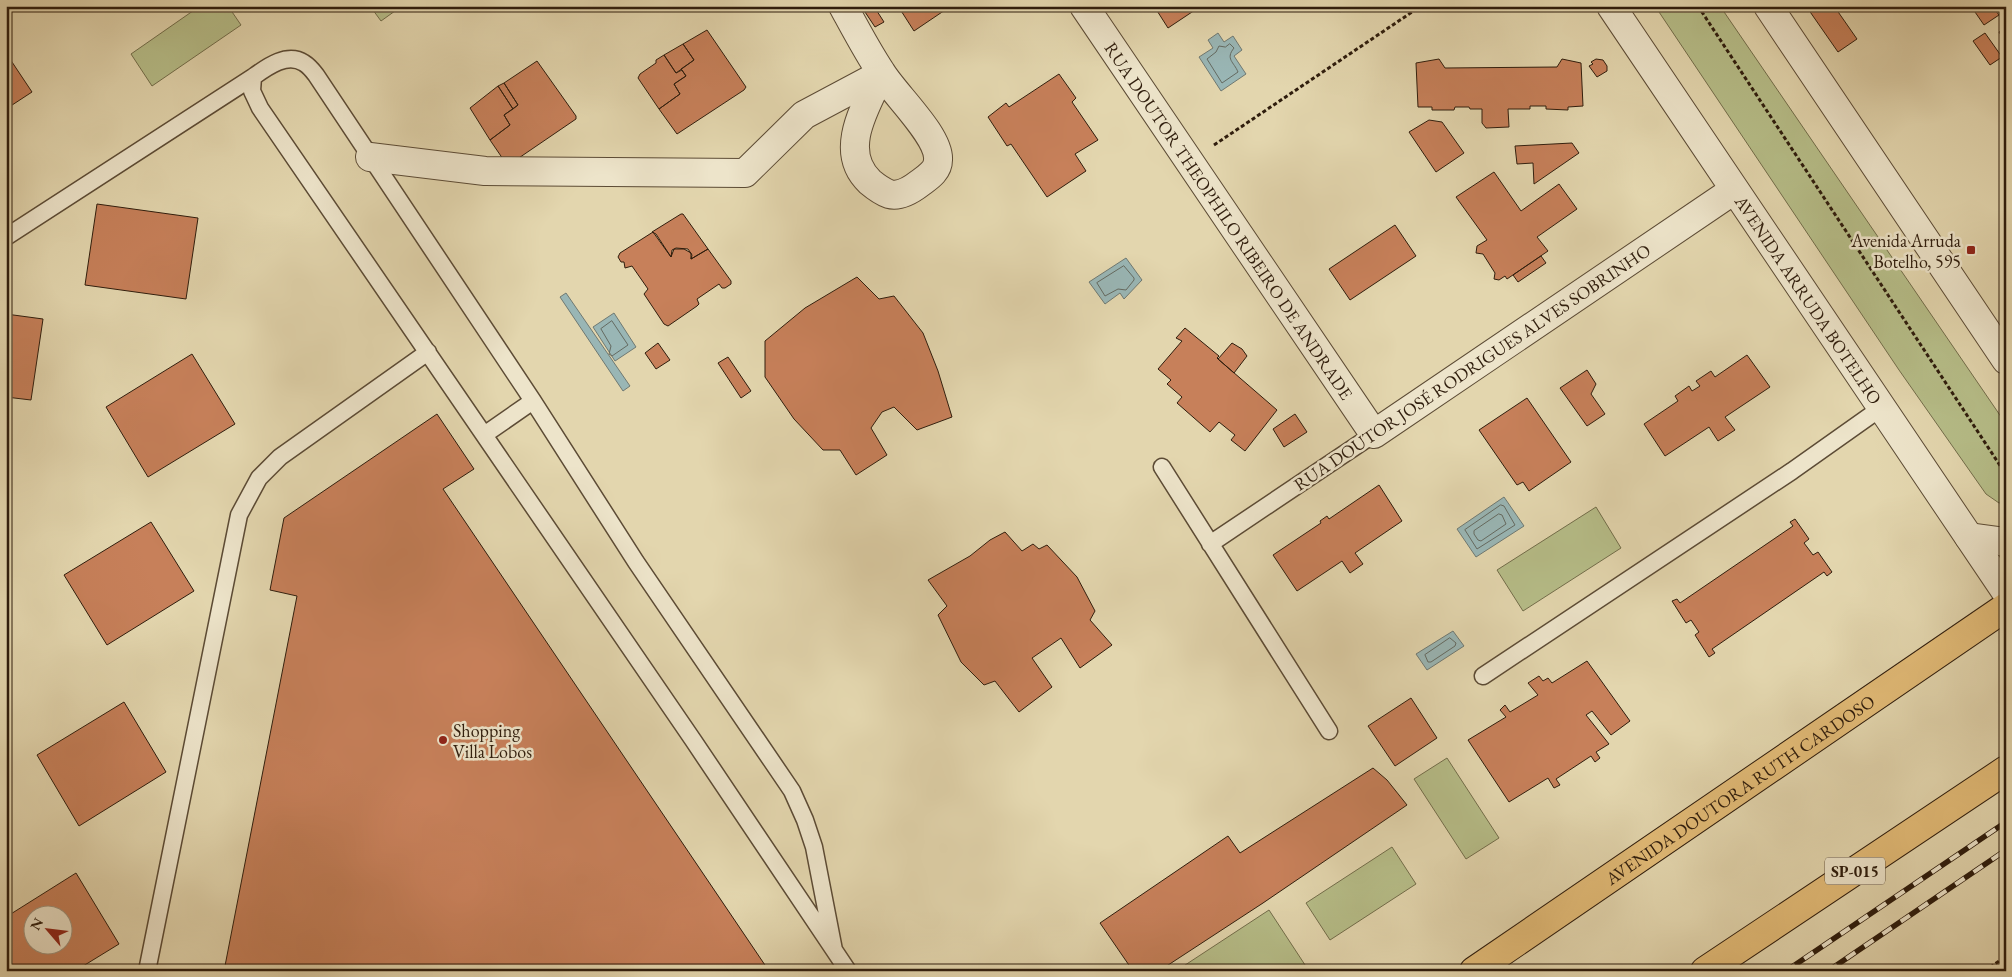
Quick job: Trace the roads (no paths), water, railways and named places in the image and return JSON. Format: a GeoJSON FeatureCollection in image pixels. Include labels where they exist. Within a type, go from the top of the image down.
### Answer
{"type":"FeatureCollection","features":[{"type":"Feature","properties":{"kind":"highway","name":"AVENIDA DOUTORA RUTH CARDOSO"},"geometry":{"type":"LineString","coordinates":[[1474,971],[2006,607]]}},
{"type":"Feature","properties":{"kind":"highway","name":"SP-015"},"geometry":{"type":"LineString","coordinates":[[1705,971],[2006,770]]}},
{"type":"Feature","properties":{"kind":"street"},"geometry":{"type":"LineString","coordinates":[[370,157],[485,171],[745,173],[804,115],[881,74],[843,6]]}},
{"type":"Feature","properties":{"kind":"street","name":"RUA DOUTOR THEOPHILO RIBEIRO DE ANDRADE"},"geometry":{"type":"LineString","coordinates":[[1084,6],[1374,434]]}},
{"type":"Feature","properties":{"kind":"street","name":"AVENIDA ARRUDA BOTELHO"},"geometry":{"type":"LineString","coordinates":[[1611,6],[2006,592]]}},
{"type":"Feature","properties":{"kind":"street"},"geometry":{"type":"LineString","coordinates":[[1768,6],[2006,360]]}},
{"type":"Feature","properties":{"kind":"street","name":"RUA DOUTOR JOSÉ RODRIGUES ALVES SOBRINHO"},"geometry":{"type":"LineString","coordinates":[[1374,434],[1734,190]]}},
{"type":"Feature","properties":{"kind":"street"},"geometry":{"type":"LineString","coordinates":[[1969,536],[2006,542]]}},
{"type":"Feature","properties":{"kind":"lane"},"geometry":{"type":"LineString","coordinates":[[6,237],[274,62],[294,60],[304,63],[316,75],[533,402],[636,562],[792,791],[814,847],[834,950]]}},
{"type":"Feature","properties":{"kind":"lane"},"geometry":{"type":"LineString","coordinates":[[253,77],[252,91],[260,108],[693,740],[848,971]]}},
{"type":"Feature","properties":{"kind":"lane"},"geometry":{"type":"LineString","coordinates":[[147,971],[239,515],[259,478],[280,457],[428,352]]}},
{"type":"Feature","properties":{"kind":"lane"},"geometry":{"type":"LineString","coordinates":[[484,435],[533,402]]}},
{"type":"Feature","properties":{"kind":"lane"},"geometry":{"type":"LineString","coordinates":[[1484,676],[1792,470],[1881,408]]}},
{"type":"Feature","properties":{"kind":"lane","name":"RUA DOUTOR JOSÉ RODRIGUES ALVES SOBRINHO"},"geometry":{"type":"LineString","coordinates":[[1210,544],[1374,434]]}},
{"type":"Feature","properties":{"kind":"lane"},"geometry":{"type":"LineString","coordinates":[[1162,467],[1329,731]]}},
{"type":"Feature","properties":{"kind":"water"},"geometry":{"type":"Polygon","coordinates":[[[1218,33],[1224,42],[1233,36],[1242,50],[1234,56],[1246,74],[1221,91],[1199,57],[1213,48],[1208,40],[1218,33]]]}},
{"type":"Feature","properties":{"kind":"water"},"geometry":{"type":"Polygon","coordinates":[[[1126,258],[1142,280],[1124,299],[1120,293],[1105,304],[1089,282],[1126,258]]]}},
{"type":"Feature","properties":{"kind":"water"},"geometry":{"type":"Polygon","coordinates":[[[566,293],[630,386],[623,391],[560,297],[566,293]]]}},
{"type":"Feature","properties":{"kind":"water"},"geometry":{"type":"Polygon","coordinates":[[[614,313],[636,347],[615,361],[593,327],[614,313]]]}},
{"type":"Feature","properties":{"kind":"water"},"geometry":{"type":"Polygon","coordinates":[[[1504,497],[1524,526],[1476,557],[1457,529],[1504,497]]]}},
{"type":"Feature","properties":{"kind":"water"},"geometry":{"type":"Polygon","coordinates":[[[1453,631],[1464,646],[1427,670],[1416,654],[1453,631]]]}},
{"type":"Feature","properties":{"kind":"railway"},"geometry":{"type":"LineString","coordinates":[[1786,971],[2006,822]]}},
{"type":"Feature","properties":{"kind":"railway"},"geometry":{"type":"LineString","coordinates":[[1828,971],[2006,850]]}},
{"type":"Feature","properties":{"kind":"place","name":"Avenida Arruda Botelho, 595"},"geometry":{"type":"Point","coordinates":[1971,250]}},
{"type":"Feature","properties":{"kind":"place","name":"Shopping Villa Lobos"},"geometry":{"type":"Point","coordinates":[443,740]}}]}
